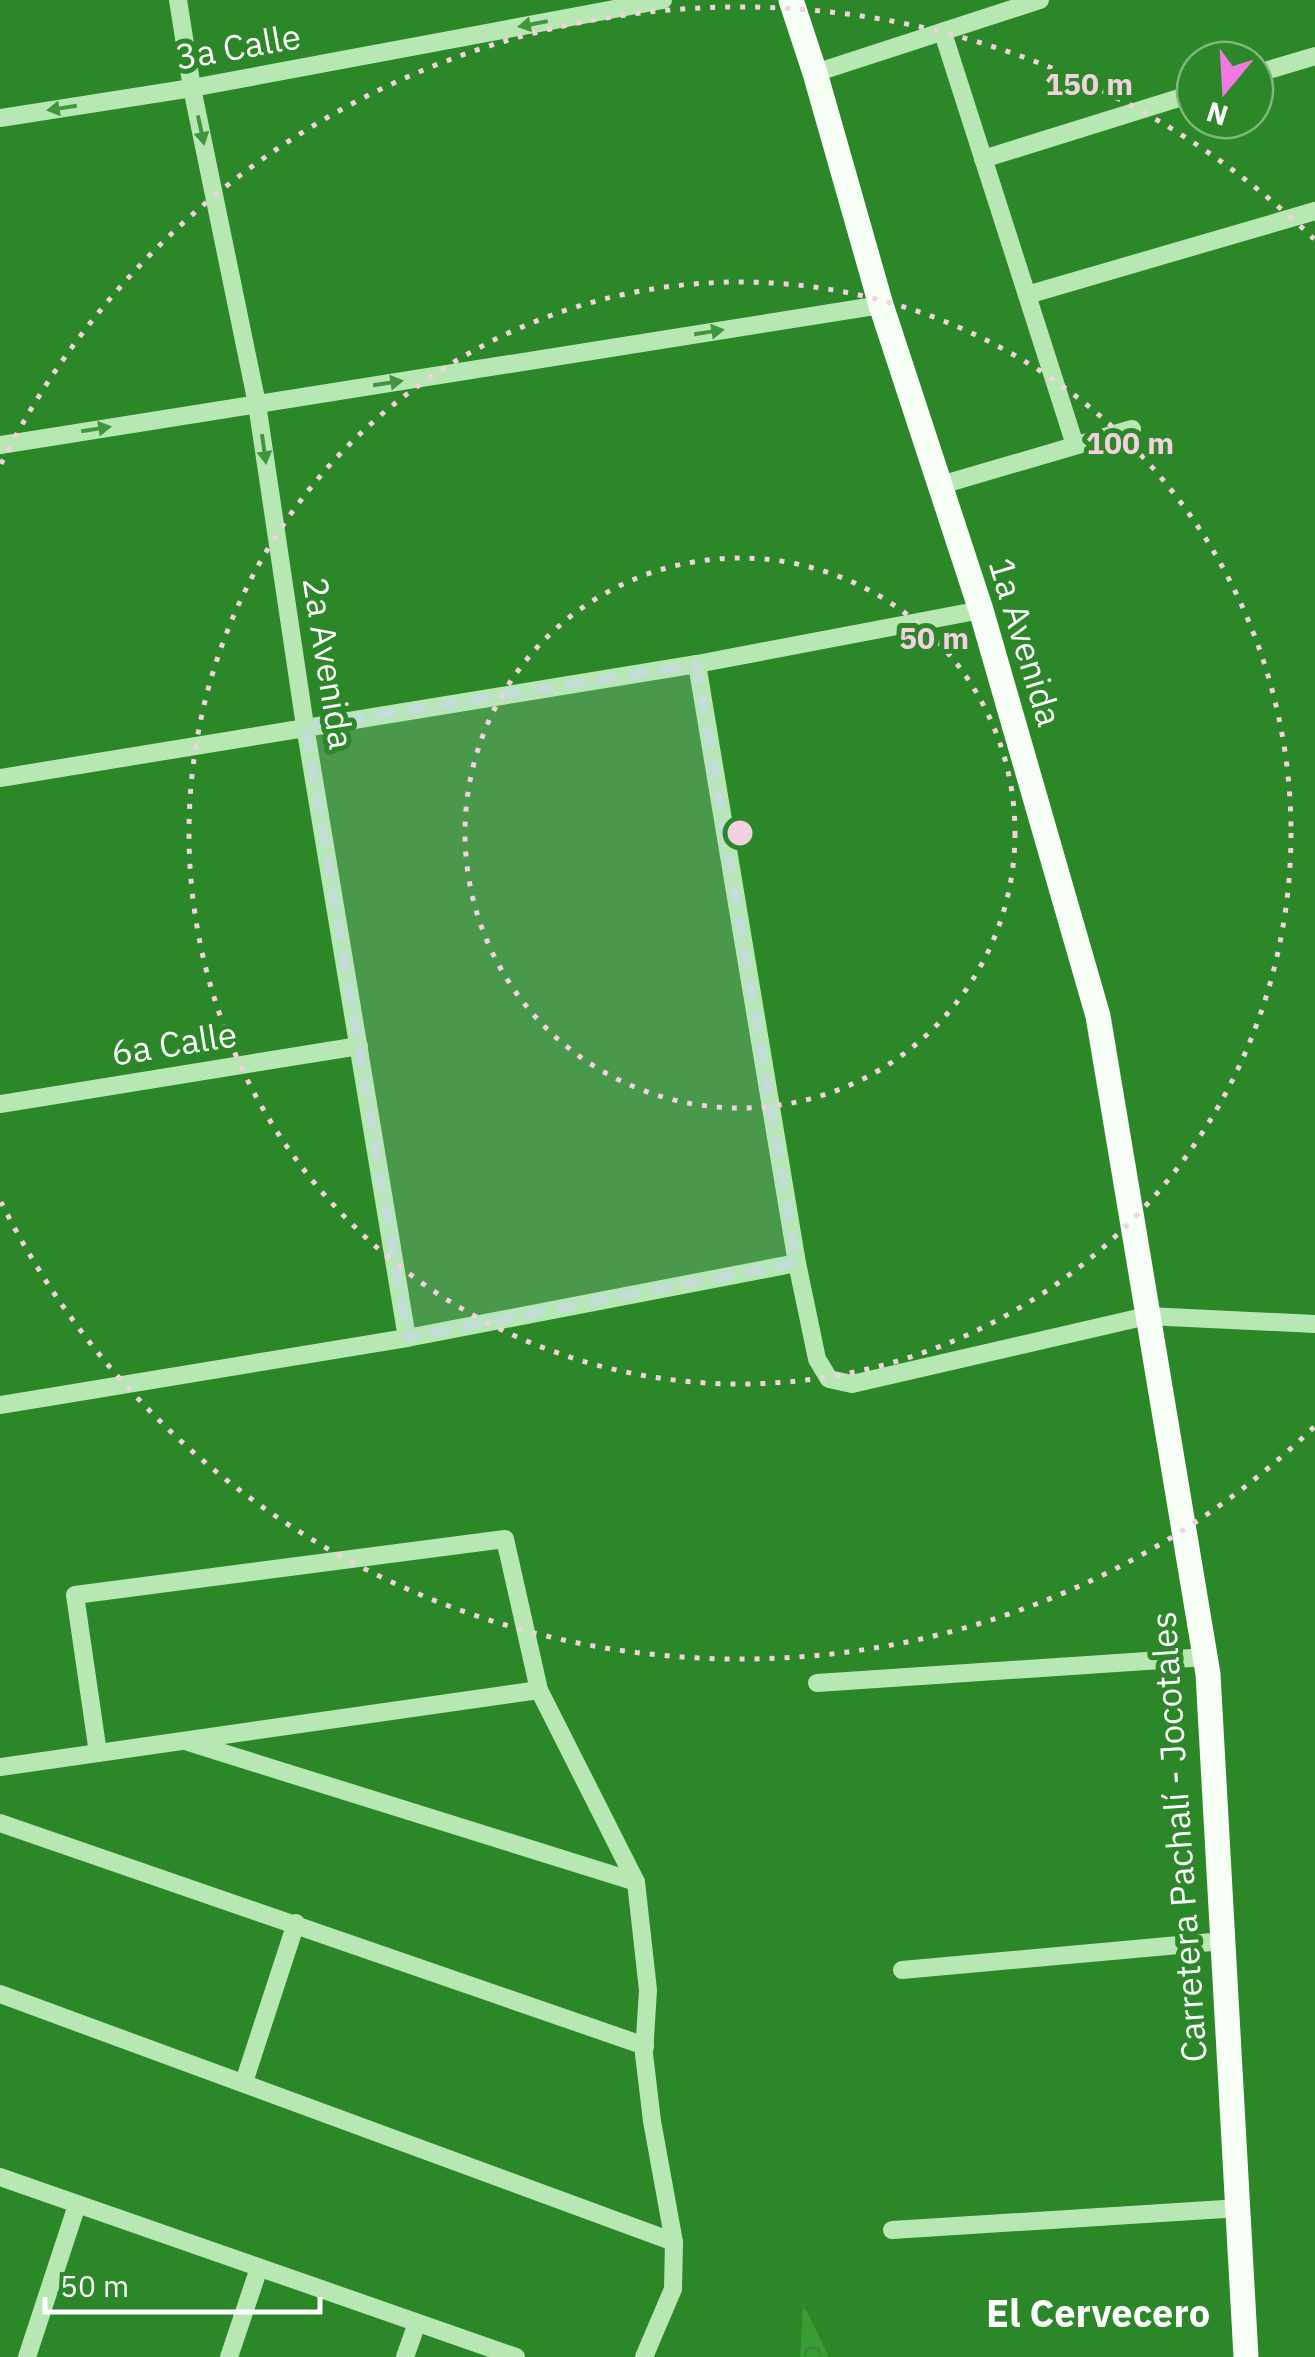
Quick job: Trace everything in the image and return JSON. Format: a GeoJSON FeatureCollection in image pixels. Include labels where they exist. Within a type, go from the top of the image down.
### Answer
{"type":"FeatureCollection","features":[{"type":"Feature","properties":{"kind":"main road","name":"1a Avenida"},"geometry":{"type":"LineString","coordinates":[[791,0],[881,305],[981,610],[1098,1016],[1147,1316]]}},
{"type":"Feature","properties":{"kind":"main road","name":"Carretera Pachalí - Jocotales"},"geometry":{"type":"LineString","coordinates":[[1147,1316],[1206,1657],[1246,2357]]}},
{"type":"Feature","properties":{"kind":"street","name":"2a Avenida"},"geometry":{"type":"LineString","coordinates":[[178,0],[192,88],[258,404],[305,726],[407,1338]]}},
{"type":"Feature","properties":{"kind":"street","name":"3a Calle"},"geometry":{"type":"LineString","coordinates":[[0,118],[192,88],[663,0]]}},
{"type":"Feature","properties":{"kind":"street"},"geometry":{"type":"LineString","coordinates":[[815,73],[1040,0]]}},
{"type":"Feature","properties":{"kind":"street"},"geometry":{"type":"LineString","coordinates":[[943,34],[1075,445]]}},
{"type":"Feature","properties":{"kind":"street"},"geometry":{"type":"LineString","coordinates":[[1275,68],[1315,56]]}},
{"type":"Feature","properties":{"kind":"street"},"geometry":{"type":"LineString","coordinates":[[983,159],[1175,99]]}},
{"type":"Feature","properties":{"kind":"street"},"geometry":{"type":"LineString","coordinates":[[1027,296],[1315,211]]}},
{"type":"Feature","properties":{"kind":"street"},"geometry":{"type":"LineString","coordinates":[[0,445],[881,305]]}},
{"type":"Feature","properties":{"kind":"street"},"geometry":{"type":"LineString","coordinates":[[941,484],[1132,429]]}},
{"type":"Feature","properties":{"kind":"street"},"geometry":{"type":"LineString","coordinates":[[0,778],[698,664],[981,610]]}},
{"type":"Feature","properties":{"kind":"street"},"geometry":{"type":"LineString","coordinates":[[698,664],[797,1262],[817,1360],[829,1379],[852,1384],[1147,1316],[1315,1324]]}},
{"type":"Feature","properties":{"kind":"street","name":"6a Calle"},"geometry":{"type":"LineString","coordinates":[[0,1104],[359,1046]]}},
{"type":"Feature","properties":{"kind":"street"},"geometry":{"type":"LineString","coordinates":[[0,1404],[407,1338],[797,1262]]}},
{"type":"Feature","properties":{"kind":"street"},"geometry":{"type":"LineString","coordinates":[[98,1753],[75,1595],[505,1539],[539,1690],[636,1882],[648,1990],[644,2046],[652,2121],[674,2242],[673,2289],[644,2357]]}},
{"type":"Feature","properties":{"kind":"street"},"geometry":{"type":"LineString","coordinates":[[817,1683],[1206,1657]]}},
{"type":"Feature","properties":{"kind":"street"},"geometry":{"type":"LineString","coordinates":[[0,1766],[539,1690]]}},
{"type":"Feature","properties":{"kind":"street"},"geometry":{"type":"LineString","coordinates":[[179,1739],[636,1882]]}},
{"type":"Feature","properties":{"kind":"street"},"geometry":{"type":"LineString","coordinates":[[0,1823],[644,2046]]}},
{"type":"Feature","properties":{"kind":"street"},"geometry":{"type":"LineString","coordinates":[[244,2082],[296,1923]]}},
{"type":"Feature","properties":{"kind":"street"},"geometry":{"type":"LineString","coordinates":[[902,1970],[1223,1941]]}},
{"type":"Feature","properties":{"kind":"street"},"geometry":{"type":"LineString","coordinates":[[0,1994],[674,2242]]}},
{"type":"Feature","properties":{"kind":"street"},"geometry":{"type":"LineString","coordinates":[[0,2177],[516,2357]]}},
{"type":"Feature","properties":{"kind":"street"},"geometry":{"type":"LineString","coordinates":[[27,2357],[77,2204]]}},
{"type":"Feature","properties":{"kind":"street"},"geometry":{"type":"LineString","coordinates":[[892,2230],[1240,2208]]}},
{"type":"Feature","properties":{"kind":"street"},"geometry":{"type":"LineString","coordinates":[[229,2357],[259,2268]]}},
{"type":"Feature","properties":{"kind":"street"},"geometry":{"type":"LineString","coordinates":[[405,2357],[417,2323]]}},
{"type":"Feature","properties":{"kind":"highlighted area"},"geometry":{"type":"Polygon","coordinates":[[[697,664],[797,1263],[407,1338],[305,726],[697,664]]]}},
{"type":"Feature","properties":{"kind":"green space"},"geometry":{"type":"Polygon","coordinates":[[[803,2303],[829,2357],[800,2357],[803,2303]]]}},
{"type":"Feature","properties":{"kind":"district","name":"El Cervecero"},"geometry":{"type":"Point","coordinates":[1098,2312]}}]}
